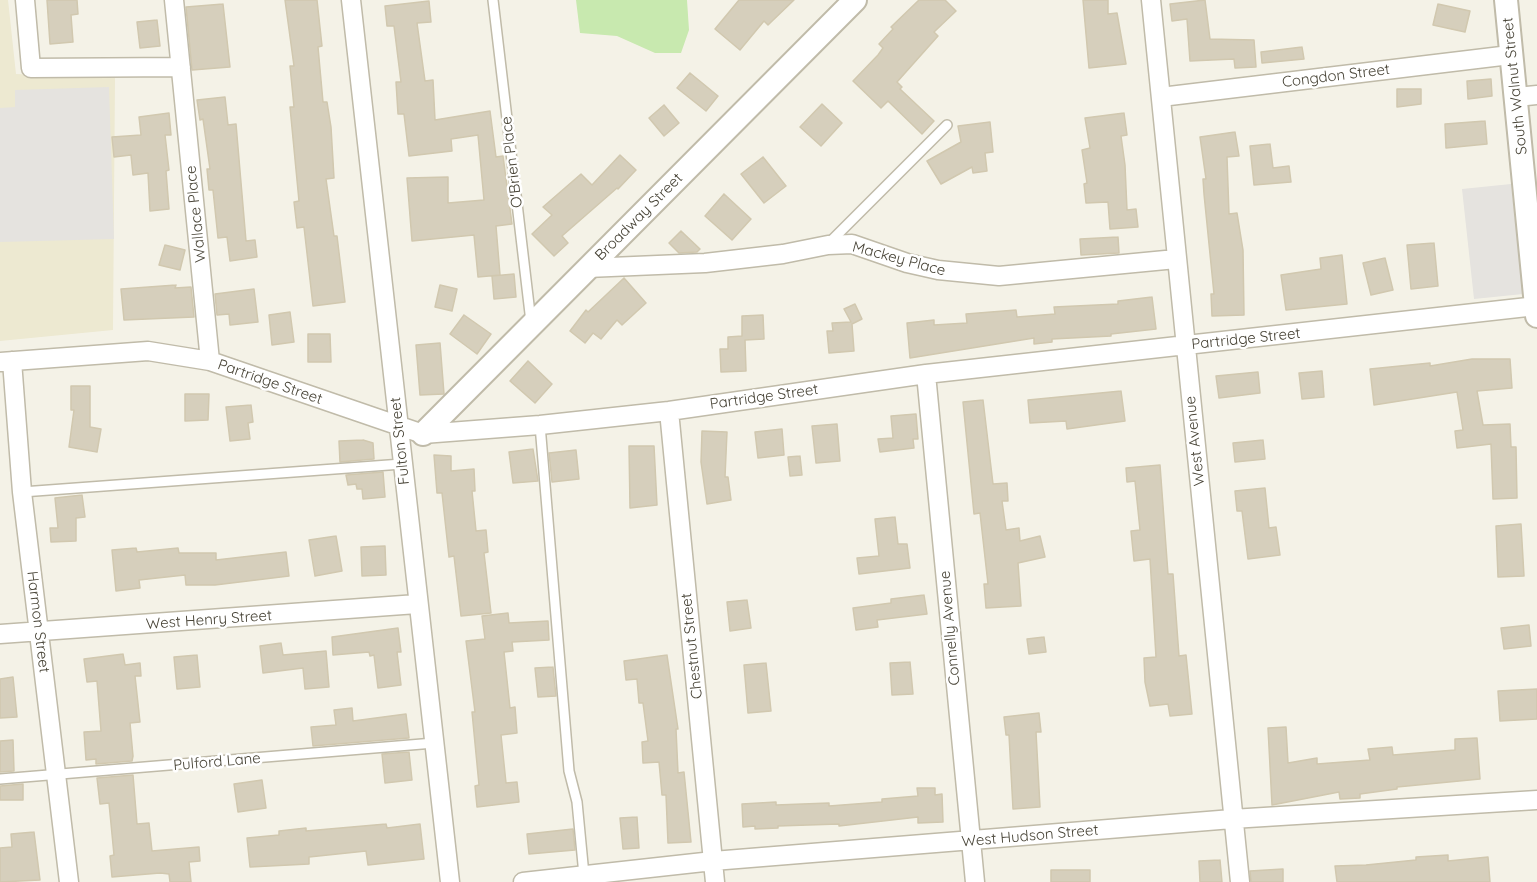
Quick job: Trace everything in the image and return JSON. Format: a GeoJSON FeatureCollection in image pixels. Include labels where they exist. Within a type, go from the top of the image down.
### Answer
{"type":"FeatureCollection","features":[{"type":"Feature","properties":{"kind":"street"},"geometry":{"type":"LineString","coordinates":[[26,0],[31,68],[181,67]]}},
{"type":"Feature","properties":{"kind":"street","name":"Wallace Place"},"geometry":{"type":"LineString","coordinates":[[174,0],[210,361]]}},
{"type":"Feature","properties":{"kind":"street","name":"Fulton Street"},"geometry":{"type":"LineString","coordinates":[[351,0],[450,882]]}},
{"type":"Feature","properties":{"kind":"street","name":"Broadway Street"},"geometry":{"type":"LineString","coordinates":[[423,434],[855,0]]}},
{"type":"Feature","properties":{"kind":"street","name":"West Avenue"},"geometry":{"type":"LineString","coordinates":[[1151,0],[1240,882]]}},
{"type":"Feature","properties":{"kind":"street","name":"South Walnut Street"},"geometry":{"type":"LineString","coordinates":[[1506,0],[1510,55],[1527,96],[1537,309]]}},
{"type":"Feature","properties":{"kind":"street","name":"Congdon Street"},"geometry":{"type":"LineString","coordinates":[[1161,97],[1510,55]]}},
{"type":"Feature","properties":{"kind":"street","name":"Mackey Place"},"geometry":{"type":"LineString","coordinates":[[587,268],[705,262],[783,254],[828,245],[852,244],[908,264],[938,270],[999,276],[1176,259]]}},
{"type":"Feature","properties":{"kind":"street","name":"Partridge Street"},"geometry":{"type":"LineString","coordinates":[[6,362],[148,351],[210,361],[423,434],[540,425],[669,411],[926,374],[1537,309]]}},
{"type":"Feature","properties":{"kind":"street","name":"Harmon Street"},"geometry":{"type":"LineString","coordinates":[[6,362],[69,882]]}},
{"type":"Feature","properties":{"kind":"street","name":"Connelly Avenue"},"geometry":{"type":"LineString","coordinates":[[926,374],[975,882]]}},
{"type":"Feature","properties":{"kind":"street","name":"Chestnut Street"},"geometry":{"type":"LineString","coordinates":[[669,411],[715,882]]}},
{"type":"Feature","properties":{"kind":"street","name":"West Henry Street"},"geometry":{"type":"LineString","coordinates":[[0,634],[417,604]]}},
{"type":"Feature","properties":{"kind":"street","name":"West Hudson Street"},"geometry":{"type":"LineString","coordinates":[[523,882],[713,861],[1232,819],[1537,800]]}},
{"type":"Feature","properties":{"kind":"lane","name":"O'Brien Place"},"geometry":{"type":"LineString","coordinates":[[493,0],[531,325]]}},
{"type":"Feature","properties":{"kind":"lane"},"geometry":{"type":"LineString","coordinates":[[828,245],[947,125]]}},
{"type":"Feature","properties":{"kind":"lane"},"geometry":{"type":"LineString","coordinates":[[540,425],[569,771],[578,802],[584,875]]}},
{"type":"Feature","properties":{"kind":"lane"},"geometry":{"type":"LineString","coordinates":[[22,492],[402,464]]}},
{"type":"Feature","properties":{"kind":"lane","name":"Pulford Lane"},"geometry":{"type":"LineString","coordinates":[[0,779],[434,743]]}},
{"type":"Feature","properties":{"kind":"shaded area"},"geometry":{"type":"Polygon","coordinates":[[[0,0],[8,0],[16,74],[115,78],[113,330],[0,341],[0,0]]]}},
{"type":"Feature","properties":{"kind":"shaded area"},"geometry":{"type":"Polygon","coordinates":[[[109,87],[114,239],[0,242],[0,108],[15,107],[15,90],[109,87]]]}},
{"type":"Feature","properties":{"kind":"shaded area"},"geometry":{"type":"Polygon","coordinates":[[[1511,184],[1523,294],[1474,299],[1462,189],[1511,184]]]}},
{"type":"Feature","properties":{"kind":"green space"},"geometry":{"type":"Polygon","coordinates":[[[576,0],[687,0],[689,30],[681,53],[655,53],[617,36],[580,33],[576,0]]]}},
{"type":"Feature","properties":{"kind":"building"},"geometry":{"type":"Polygon","coordinates":[[[47,0],[77,0],[78,14],[71,15],[73,42],[50,44],[47,0]]]}},
{"type":"Feature","properties":{"kind":"building"},"geometry":{"type":"Polygon","coordinates":[[[285,0],[317,0],[322,46],[318,47],[323,102],[327,102],[331,127],[334,178],[326,179],[334,236],[337,236],[345,302],[313,306],[304,227],[297,228],[294,202],[299,201],[290,107],[294,107],[290,66],[294,66],[285,0]]]}},
{"type":"Feature","properties":{"kind":"building"},"geometry":{"type":"Polygon","coordinates":[[[739,0],[794,0],[768,25],[764,21],[740,50],[715,29],[739,0]]]}},
{"type":"Feature","properties":{"kind":"building"},"geometry":{"type":"Polygon","coordinates":[[[919,0],[945,0],[956,11],[934,32],[938,36],[897,82],[902,87],[900,89],[934,121],[922,134],[888,101],[881,108],[853,81],[883,48],[879,44],[893,29],[891,27],[919,0]]]}},
{"type":"Feature","properties":{"kind":"building"},"geometry":{"type":"Polygon","coordinates":[[[1083,0],[1108,0],[1108,14],[1117,13],[1126,64],[1089,68],[1083,0]]]}},
{"type":"Feature","properties":{"kind":"building"},"geometry":{"type":"Polygon","coordinates":[[[1205,0],[1210,39],[1254,40],[1256,67],[1235,68],[1234,59],[1190,61],[1187,19],[1172,21],[1170,4],[1205,0]]]}},
{"type":"Feature","properties":{"kind":"building"},"geometry":{"type":"Polygon","coordinates":[[[429,1],[431,22],[417,23],[425,81],[433,80],[435,120],[490,111],[496,157],[503,156],[512,224],[496,226],[500,275],[478,277],[474,235],[412,241],[407,178],[448,177],[448,203],[484,200],[478,135],[451,139],[452,151],[409,156],[404,114],[398,114],[396,82],[401,82],[394,26],[387,26],[385,6],[429,1]]]}},
{"type":"Feature","properties":{"kind":"building"},"geometry":{"type":"Polygon","coordinates":[[[223,4],[230,67],[192,70],[186,7],[223,4]]]}},
{"type":"Feature","properties":{"kind":"building"},"geometry":{"type":"Polygon","coordinates":[[[1438,4],[1470,11],[1465,32],[1433,25],[1438,4]]]}},
{"type":"Feature","properties":{"kind":"building"},"geometry":{"type":"Polygon","coordinates":[[[157,20],[160,46],[140,48],[137,22],[157,20]]]}},
{"type":"Feature","properties":{"kind":"building"},"geometry":{"type":"Polygon","coordinates":[[[1302,47],[1304,59],[1262,63],[1261,52],[1302,47]]]}},
{"type":"Feature","properties":{"kind":"building"},"geometry":{"type":"Polygon","coordinates":[[[690,73],[718,96],[706,111],[677,88],[690,73]]]}},
{"type":"Feature","properties":{"kind":"building"},"geometry":{"type":"Polygon","coordinates":[[[1491,79],[1492,96],[1468,99],[1467,81],[1491,79]]]}},
{"type":"Feature","properties":{"kind":"building"},"geometry":{"type":"Polygon","coordinates":[[[1397,89],[1421,89],[1421,104],[1397,107],[1397,89]]]}},
{"type":"Feature","properties":{"kind":"building"},"geometry":{"type":"Polygon","coordinates":[[[225,97],[228,125],[236,124],[246,241],[255,240],[257,257],[230,261],[227,237],[218,238],[213,190],[209,190],[207,169],[210,169],[203,119],[200,120],[197,100],[225,97]]]}},
{"type":"Feature","properties":{"kind":"building"},"geometry":{"type":"Polygon","coordinates":[[[822,104],[842,123],[821,146],[800,127],[822,104]]]}},
{"type":"Feature","properties":{"kind":"building"},"geometry":{"type":"Polygon","coordinates":[[[664,105],[679,123],[664,136],[649,118],[664,105]]]}},
{"type":"Feature","properties":{"kind":"building"},"geometry":{"type":"Polygon","coordinates":[[[169,113],[171,135],[165,135],[169,170],[166,171],[169,209],[150,211],[148,173],[133,175],[131,155],[114,157],[112,137],[141,135],[139,117],[169,113]]]}},
{"type":"Feature","properties":{"kind":"building"},"geometry":{"type":"Polygon","coordinates":[[[1124,113],[1127,135],[1121,136],[1127,210],[1136,209],[1138,227],[1110,229],[1108,202],[1086,203],[1084,184],[1087,183],[1082,150],[1090,148],[1085,118],[1124,113]]]}},
{"type":"Feature","properties":{"kind":"building"},"geometry":{"type":"Polygon","coordinates":[[[1485,121],[1487,144],[1446,148],[1445,124],[1485,121]]]}},
{"type":"Feature","properties":{"kind":"building"},"geometry":{"type":"Polygon","coordinates":[[[990,122],[993,152],[985,153],[987,171],[973,173],[972,167],[941,184],[927,161],[961,142],[958,126],[990,122]]]}},
{"type":"Feature","properties":{"kind":"building"},"geometry":{"type":"Polygon","coordinates":[[[1235,132],[1239,156],[1227,157],[1229,214],[1237,213],[1243,250],[1244,315],[1212,316],[1211,294],[1214,294],[1204,194],[1203,179],[1206,179],[1200,137],[1235,132]]]}},
{"type":"Feature","properties":{"kind":"building"},"geometry":{"type":"Polygon","coordinates":[[[1270,144],[1273,168],[1289,166],[1291,182],[1254,185],[1250,146],[1270,144]]]}},
{"type":"Feature","properties":{"kind":"building"},"geometry":{"type":"Polygon","coordinates":[[[620,155],[636,170],[618,189],[562,236],[568,243],[554,256],[532,234],[552,215],[543,207],[581,174],[592,185],[620,155]]]}},
{"type":"Feature","properties":{"kind":"building"},"geometry":{"type":"Polygon","coordinates":[[[763,157],[786,186],[764,203],[741,174],[763,157]]]}},
{"type":"Feature","properties":{"kind":"building"},"geometry":{"type":"Polygon","coordinates":[[[724,194],[751,219],[732,240],[705,216],[724,194]]]}},
{"type":"Feature","properties":{"kind":"building"},"geometry":{"type":"Polygon","coordinates":[[[681,231],[700,249],[697,252],[679,253],[669,243],[681,231]]]}},
{"type":"Feature","properties":{"kind":"building"},"geometry":{"type":"Polygon","coordinates":[[[1118,237],[1119,253],[1081,255],[1080,239],[1118,237]]]}},
{"type":"Feature","properties":{"kind":"building"},"geometry":{"type":"Polygon","coordinates":[[[1434,243],[1438,286],[1411,289],[1407,245],[1434,243]]]}},
{"type":"Feature","properties":{"kind":"building"},"geometry":{"type":"Polygon","coordinates":[[[165,245],[185,250],[180,270],[159,265],[165,245]]]}},
{"type":"Feature","properties":{"kind":"building"},"geometry":{"type":"Polygon","coordinates":[[[1342,255],[1347,304],[1286,310],[1281,275],[1321,269],[1320,258],[1342,255]]]}},
{"type":"Feature","properties":{"kind":"building"},"geometry":{"type":"Polygon","coordinates":[[[1385,258],[1393,290],[1371,295],[1363,263],[1385,258]]]}},
{"type":"Feature","properties":{"kind":"building"},"geometry":{"type":"Polygon","coordinates":[[[514,274],[516,297],[494,299],[492,276],[514,274]]]}},
{"type":"Feature","properties":{"kind":"building"},"geometry":{"type":"Polygon","coordinates":[[[624,278],[646,303],[622,325],[617,320],[601,339],[593,333],[585,343],[570,331],[586,310],[588,312],[624,278]]]}},
{"type":"Feature","properties":{"kind":"building"},"geometry":{"type":"Polygon","coordinates":[[[176,285],[175,288],[191,287],[194,317],[124,320],[121,289],[176,285]]]}},
{"type":"Feature","properties":{"kind":"building"},"geometry":{"type":"Polygon","coordinates":[[[440,285],[457,289],[452,311],[435,307],[440,285]]]}},
{"type":"Feature","properties":{"kind":"building"},"geometry":{"type":"Polygon","coordinates":[[[254,289],[258,322],[230,325],[229,314],[217,315],[215,294],[254,289]]]}},
{"type":"Feature","properties":{"kind":"building"},"geometry":{"type":"Polygon","coordinates":[[[1152,297],[1156,329],[1111,334],[1111,336],[1052,339],[1052,342],[1034,344],[1034,338],[910,358],[907,323],[934,320],[934,325],[967,323],[966,314],[1016,310],[1017,317],[1055,314],[1054,307],[1118,304],[1118,301],[1152,297]]]}},
{"type":"Feature","properties":{"kind":"building"},"geometry":{"type":"Polygon","coordinates":[[[855,304],[862,319],[852,324],[854,351],[829,353],[827,331],[833,331],[832,323],[851,322],[844,309],[855,304]]]}},
{"type":"Feature","properties":{"kind":"building"},"geometry":{"type":"Polygon","coordinates":[[[290,312],[294,342],[272,345],[269,315],[290,312]]]}},
{"type":"Feature","properties":{"kind":"building"},"geometry":{"type":"Polygon","coordinates":[[[464,315],[491,334],[477,354],[450,334],[464,315]]]}},
{"type":"Feature","properties":{"kind":"building"},"geometry":{"type":"Polygon","coordinates":[[[763,315],[764,339],[745,340],[746,371],[721,372],[720,349],[728,349],[728,337],[742,336],[742,316],[763,315]]]}},
{"type":"Feature","properties":{"kind":"building"},"geometry":{"type":"Polygon","coordinates":[[[308,334],[330,334],[331,362],[308,362],[308,334]]]}},
{"type":"Feature","properties":{"kind":"building"},"geometry":{"type":"Polygon","coordinates":[[[440,343],[444,394],[420,395],[416,345],[440,343]]]}},
{"type":"Feature","properties":{"kind":"building"},"geometry":{"type":"Polygon","coordinates":[[[1472,359],[1510,359],[1512,388],[1477,391],[1483,425],[1510,424],[1511,447],[1516,447],[1517,498],[1493,499],[1491,444],[1457,448],[1455,431],[1463,430],[1457,392],[1374,405],[1370,369],[1430,363],[1430,366],[1472,359]]]}},
{"type":"Feature","properties":{"kind":"building"},"geometry":{"type":"Polygon","coordinates":[[[528,361],[552,384],[535,403],[510,381],[528,361]]]}},
{"type":"Feature","properties":{"kind":"building"},"geometry":{"type":"Polygon","coordinates":[[[1322,371],[1324,397],[1302,399],[1299,373],[1322,371]]]}},
{"type":"Feature","properties":{"kind":"building"},"geometry":{"type":"Polygon","coordinates":[[[1258,372],[1260,393],[1219,398],[1216,376],[1258,372]]]}},
{"type":"Feature","properties":{"kind":"building"},"geometry":{"type":"Polygon","coordinates":[[[71,386],[90,386],[90,427],[101,429],[97,452],[69,447],[74,410],[71,410],[71,386]]]}},
{"type":"Feature","properties":{"kind":"building"},"geometry":{"type":"Polygon","coordinates":[[[1121,391],[1125,421],[1067,429],[1066,421],[1030,423],[1028,400],[1121,391]]]}},
{"type":"Feature","properties":{"kind":"building"},"geometry":{"type":"Polygon","coordinates":[[[185,394],[209,394],[208,420],[185,421],[185,394]]]}},
{"type":"Feature","properties":{"kind":"building"},"geometry":{"type":"Polygon","coordinates":[[[983,400],[993,484],[1007,483],[1008,501],[1002,501],[1006,530],[1019,528],[1020,541],[1040,536],[1045,557],[1018,563],[1021,606],[986,608],[984,584],[988,584],[980,513],[974,514],[963,402],[983,400]]]}},
{"type":"Feature","properties":{"kind":"building"},"geometry":{"type":"Polygon","coordinates":[[[251,405],[253,422],[248,423],[250,439],[230,441],[226,407],[251,405]]]}},
{"type":"Feature","properties":{"kind":"building"},"geometry":{"type":"Polygon","coordinates":[[[916,414],[918,439],[913,439],[914,448],[880,452],[878,439],[893,438],[891,416],[916,414]]]}},
{"type":"Feature","properties":{"kind":"building"},"geometry":{"type":"Polygon","coordinates":[[[837,424],[840,461],[816,463],[812,426],[837,424]]]}},
{"type":"Feature","properties":{"kind":"building"},"geometry":{"type":"Polygon","coordinates":[[[782,429],[784,455],[758,458],[755,432],[782,429]]]}},
{"type":"Feature","properties":{"kind":"building"},"geometry":{"type":"Polygon","coordinates":[[[702,431],[727,432],[725,477],[728,477],[731,500],[707,504],[701,462],[702,431]]]}},
{"type":"Feature","properties":{"kind":"building"},"geometry":{"type":"Polygon","coordinates":[[[363,440],[373,443],[374,459],[340,462],[339,441],[363,440]]]}},
{"type":"Feature","properties":{"kind":"building"},"geometry":{"type":"Polygon","coordinates":[[[1263,440],[1265,459],[1235,462],[1233,443],[1263,440]]]}},
{"type":"Feature","properties":{"kind":"building"},"geometry":{"type":"Polygon","coordinates":[[[629,446],[654,446],[657,505],[630,508],[629,446]]]}},
{"type":"Feature","properties":{"kind":"building"},"geometry":{"type":"Polygon","coordinates":[[[533,449],[538,481],[513,483],[509,452],[533,449]]]}},
{"type":"Feature","properties":{"kind":"building"},"geometry":{"type":"Polygon","coordinates":[[[576,450],[579,479],[552,482],[549,453],[576,450]]]}},
{"type":"Feature","properties":{"kind":"building"},"geometry":{"type":"Polygon","coordinates":[[[434,455],[451,456],[451,471],[474,469],[475,491],[472,491],[476,531],[486,530],[488,552],[484,553],[491,613],[461,616],[454,556],[449,557],[442,493],[437,493],[434,455]]]}},
{"type":"Feature","properties":{"kind":"building"},"geometry":{"type":"Polygon","coordinates":[[[800,456],[802,475],[790,476],[788,457],[800,456]]]}},
{"type":"Feature","properties":{"kind":"building"},"geometry":{"type":"Polygon","coordinates":[[[1160,465],[1168,574],[1173,574],[1179,656],[1186,655],[1192,714],[1170,716],[1168,704],[1150,706],[1145,682],[1144,658],[1156,657],[1150,559],[1134,561],[1131,531],[1140,530],[1135,481],[1127,482],[1126,468],[1160,465]]]}},
{"type":"Feature","properties":{"kind":"building"},"geometry":{"type":"Polygon","coordinates":[[[383,472],[385,497],[363,499],[362,489],[357,489],[356,484],[348,485],[346,475],[383,472]]]}},
{"type":"Feature","properties":{"kind":"building"},"geometry":{"type":"Polygon","coordinates":[[[1265,488],[1269,528],[1276,527],[1280,555],[1248,559],[1242,511],[1237,511],[1235,491],[1265,488]]]}},
{"type":"Feature","properties":{"kind":"building"},"geometry":{"type":"Polygon","coordinates":[[[82,495],[85,517],[76,518],[76,541],[51,542],[50,528],[58,528],[55,498],[82,495]]]}},
{"type":"Feature","properties":{"kind":"building"},"geometry":{"type":"Polygon","coordinates":[[[895,517],[898,544],[907,544],[910,568],[859,574],[857,558],[879,556],[875,519],[895,517]]]}},
{"type":"Feature","properties":{"kind":"building"},"geometry":{"type":"Polygon","coordinates":[[[1521,524],[1524,576],[1498,577],[1496,526],[1521,524]]]}},
{"type":"Feature","properties":{"kind":"building"},"geometry":{"type":"Polygon","coordinates":[[[336,536],[342,571],[315,576],[309,540],[336,536]]]}},
{"type":"Feature","properties":{"kind":"building"},"geometry":{"type":"Polygon","coordinates":[[[385,546],[386,575],[362,576],[361,547],[385,546]]]}},
{"type":"Feature","properties":{"kind":"building"},"geometry":{"type":"Polygon","coordinates":[[[136,548],[137,552],[178,548],[179,553],[216,553],[216,560],[286,552],[289,576],[215,585],[186,585],[185,575],[139,580],[140,588],[116,591],[112,550],[136,548]]]}},
{"type":"Feature","properties":{"kind":"building"},"geometry":{"type":"Polygon","coordinates":[[[924,595],[927,614],[877,620],[878,627],[856,630],[853,608],[891,603],[891,599],[924,595]]]}},
{"type":"Feature","properties":{"kind":"building"},"geometry":{"type":"Polygon","coordinates":[[[747,600],[751,628],[730,631],[727,602],[747,600]]]}},
{"type":"Feature","properties":{"kind":"building"},"geometry":{"type":"Polygon","coordinates":[[[508,613],[509,623],[548,621],[549,640],[512,642],[513,651],[504,652],[510,708],[515,707],[517,733],[501,735],[506,783],[517,782],[519,802],[477,807],[475,786],[479,785],[472,712],[475,712],[466,641],[485,639],[482,616],[508,613]]]}},
{"type":"Feature","properties":{"kind":"building"},"geometry":{"type":"Polygon","coordinates":[[[1529,625],[1531,646],[1504,649],[1501,628],[1529,625]]]}},
{"type":"Feature","properties":{"kind":"building"},"geometry":{"type":"Polygon","coordinates":[[[398,628],[401,652],[397,652],[401,685],[378,688],[374,655],[370,656],[369,652],[333,655],[332,637],[398,628]]]}},
{"type":"Feature","properties":{"kind":"building"},"geometry":{"type":"Polygon","coordinates":[[[1044,637],[1046,652],[1029,654],[1027,639],[1044,637]]]}},
{"type":"Feature","properties":{"kind":"building"},"geometry":{"type":"Polygon","coordinates":[[[281,643],[283,655],[326,651],[329,687],[305,689],[303,668],[263,673],[260,646],[281,643]]]}},
{"type":"Feature","properties":{"kind":"building"},"geometry":{"type":"Polygon","coordinates":[[[123,654],[125,665],[140,663],[141,676],[135,676],[140,722],[130,723],[132,761],[96,764],[96,759],[86,760],[84,732],[101,731],[97,681],[87,682],[84,659],[123,654]]]}},
{"type":"Feature","properties":{"kind":"building"},"geometry":{"type":"Polygon","coordinates":[[[197,655],[200,687],[177,689],[174,657],[197,655]]]}},
{"type":"Feature","properties":{"kind":"building"},"geometry":{"type":"Polygon","coordinates":[[[667,655],[678,729],[676,729],[678,773],[684,772],[691,842],[668,843],[666,795],[662,795],[659,762],[643,763],[642,742],[648,741],[643,703],[639,703],[637,679],[626,680],[624,661],[667,655]]]}},
{"type":"Feature","properties":{"kind":"building"},"geometry":{"type":"Polygon","coordinates":[[[910,662],[913,694],[892,695],[890,663],[910,662]]]}},
{"type":"Feature","properties":{"kind":"building"},"geometry":{"type":"Polygon","coordinates":[[[766,663],[771,711],[748,713],[744,665],[766,663]]]}},
{"type":"Feature","properties":{"kind":"building"},"geometry":{"type":"Polygon","coordinates":[[[553,667],[556,696],[538,697],[535,668],[553,667]]]}},
{"type":"Feature","properties":{"kind":"building"},"geometry":{"type":"Polygon","coordinates":[[[13,677],[17,717],[0,718],[0,679],[13,677]]]}},
{"type":"Feature","properties":{"kind":"building"},"geometry":{"type":"Polygon","coordinates":[[[1537,689],[1537,719],[1500,721],[1498,691],[1537,689]]]}},
{"type":"Feature","properties":{"kind":"building"},"geometry":{"type":"Polygon","coordinates":[[[352,708],[353,721],[406,714],[409,738],[313,746],[311,727],[336,725],[334,710],[352,708]]]}},
{"type":"Feature","properties":{"kind":"building"},"geometry":{"type":"Polygon","coordinates":[[[1039,713],[1041,732],[1036,732],[1040,807],[1013,809],[1009,735],[1006,735],[1004,717],[1039,713]]]}},
{"type":"Feature","properties":{"kind":"building"},"geometry":{"type":"Polygon","coordinates":[[[1286,727],[1288,763],[1317,758],[1317,764],[1370,760],[1368,749],[1392,747],[1393,755],[1455,750],[1455,739],[1477,738],[1480,779],[1397,787],[1397,789],[1360,794],[1360,798],[1340,799],[1339,792],[1272,805],[1268,728],[1286,727]]]}},
{"type":"Feature","properties":{"kind":"building"},"geometry":{"type":"Polygon","coordinates":[[[13,740],[14,771],[0,772],[0,741],[13,740]]]}},
{"type":"Feature","properties":{"kind":"building"},"geometry":{"type":"Polygon","coordinates":[[[409,752],[412,780],[385,783],[382,754],[409,752]]]}},
{"type":"Feature","properties":{"kind":"building"},"geometry":{"type":"Polygon","coordinates":[[[133,775],[137,824],[149,823],[152,851],[199,847],[200,861],[189,862],[191,882],[170,882],[169,874],[160,873],[112,877],[110,856],[114,855],[109,803],[100,804],[97,778],[133,775]]]}},
{"type":"Feature","properties":{"kind":"building"},"geometry":{"type":"Polygon","coordinates":[[[262,780],[266,808],[238,812],[234,784],[262,780]]]}},
{"type":"Feature","properties":{"kind":"building"},"geometry":{"type":"Polygon","coordinates":[[[23,784],[23,800],[0,800],[0,786],[23,784]]]}},
{"type":"Feature","properties":{"kind":"building"},"geometry":{"type":"Polygon","coordinates":[[[917,788],[935,788],[935,795],[942,794],[943,822],[918,823],[918,817],[839,826],[839,824],[778,826],[778,828],[755,829],[755,826],[743,827],[742,804],[829,803],[829,806],[882,802],[882,799],[918,796],[917,788]]]}},
{"type":"Feature","properties":{"kind":"building"},"geometry":{"type":"Polygon","coordinates":[[[637,817],[639,848],[623,849],[620,818],[637,817]]]}},
{"type":"Feature","properties":{"kind":"building"},"geometry":{"type":"Polygon","coordinates":[[[386,824],[387,828],[420,824],[424,859],[368,865],[366,851],[309,857],[309,864],[250,867],[247,838],[279,835],[279,831],[306,828],[306,831],[386,824]]]}},
{"type":"Feature","properties":{"kind":"building"},"geometry":{"type":"Polygon","coordinates":[[[573,829],[575,850],[529,854],[527,834],[573,829]]]}},
{"type":"Feature","properties":{"kind":"building"},"geometry":{"type":"Polygon","coordinates":[[[34,832],[40,880],[0,882],[0,848],[12,847],[11,834],[34,832]]]}},
{"type":"Feature","properties":{"kind":"building"},"geometry":{"type":"Polygon","coordinates":[[[1448,855],[1448,861],[1488,857],[1490,882],[1337,882],[1335,866],[1366,865],[1416,860],[1416,857],[1448,855]]]}},
{"type":"Feature","properties":{"kind":"building"},"geometry":{"type":"Polygon","coordinates":[[[1220,860],[1222,882],[1200,882],[1199,861],[1220,860]]]}},
{"type":"Feature","properties":{"kind":"building"},"geometry":{"type":"Polygon","coordinates":[[[1283,869],[1283,882],[1251,882],[1250,871],[1283,869]]]}},
{"type":"Feature","properties":{"kind":"building"},"geometry":{"type":"Polygon","coordinates":[[[1051,870],[1090,870],[1090,882],[1051,882],[1051,870]]]}}]}
